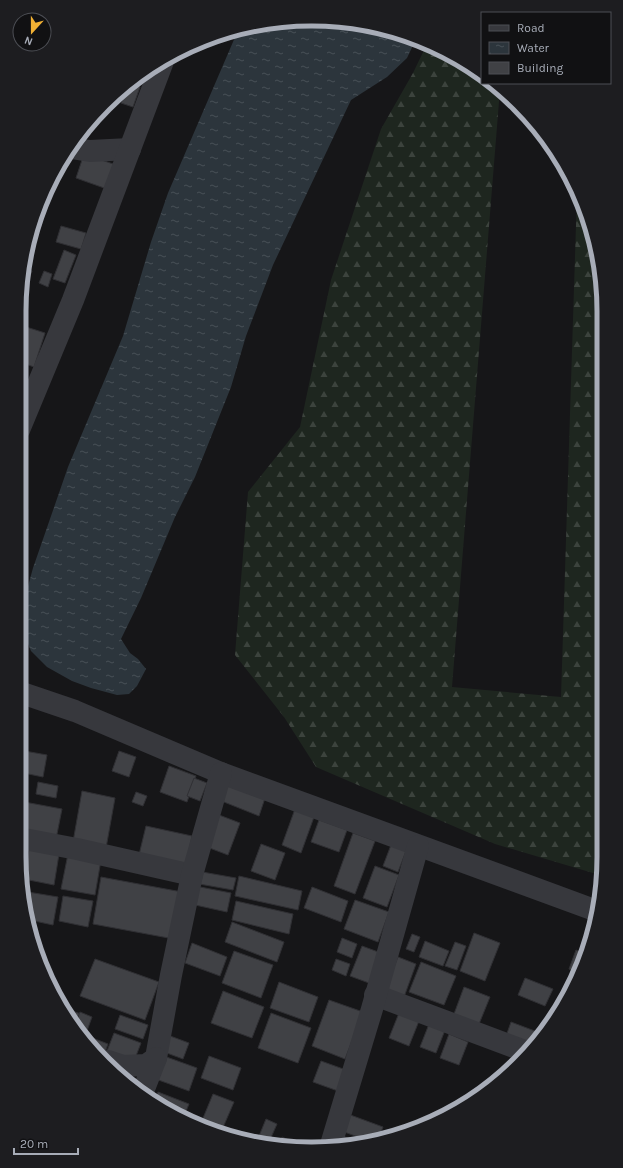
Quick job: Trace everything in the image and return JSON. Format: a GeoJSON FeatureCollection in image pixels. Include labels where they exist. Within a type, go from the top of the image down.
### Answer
{"type":"FeatureCollection","features":[{"type":"Feature","properties":{"kind":"street"},"geometry":{"type":"LineString","coordinates":[[26,415],[73,300],[160,70]]}},
{"type":"Feature","properties":{"kind":"street"},"geometry":{"type":"LineString","coordinates":[[77,149],[90,151],[130,149]]}},
{"type":"Feature","properties":{"kind":"street"},"geometry":{"type":"LineString","coordinates":[[26,694],[75,711],[221,773],[592,909]]}},
{"type":"Feature","properties":{"kind":"street"},"geometry":{"type":"LineString","coordinates":[[144,1088],[156,1058],[171,975],[192,875],[221,773]]}},
{"type":"Feature","properties":{"kind":"street"},"geometry":{"type":"LineString","coordinates":[[26,839],[77,849],[192,875]]}},
{"type":"Feature","properties":{"kind":"street"},"geometry":{"type":"LineString","coordinates":[[332,1141],[418,846]]}},
{"type":"Feature","properties":{"kind":"street"},"geometry":{"type":"LineString","coordinates":[[375,995],[521,1050]]}},
{"type":"Feature","properties":{"kind":"street"},"geometry":{"type":"LineString","coordinates":[[116,1064],[123,1066],[146,1065],[156,1058]]}},
{"type":"Feature","properties":{"kind":"green space"},"geometry":{"type":"Polygon","coordinates":[[[424,49],[438,55],[470,74],[481,82],[481,84],[484,84],[499,97],[452,687],[561,697],[577,206],[592,256],[595,274],[597,312],[596,874],[495,844],[316,767],[284,717],[235,655],[248,492],[300,427],[331,280],[381,129],[413,73],[424,49]]]}},
{"type":"Feature","properties":{"kind":"water"},"geometry":{"type":"Polygon","coordinates":[[[312,26],[349,28],[367,31],[413,45],[407,58],[387,77],[351,100],[273,265],[246,336],[231,387],[195,477],[175,517],[141,598],[121,639],[130,653],[138,659],[146,669],[137,686],[129,694],[117,695],[72,681],[47,667],[31,651],[26,639],[26,593],[33,568],[68,467],[123,336],[151,242],[168,193],[235,37],[274,28],[312,26]]]}},
{"type":"Feature","properties":{"kind":"building"},"geometry":{"type":"Polygon","coordinates":[[[137,86],[140,87],[133,107],[121,103],[124,97],[137,86]]]}},
{"type":"Feature","properties":{"kind":"building"},"geometry":{"type":"Polygon","coordinates":[[[84,154],[116,165],[107,189],[76,178],[84,154]]]}},
{"type":"Feature","properties":{"kind":"building"},"geometry":{"type":"Polygon","coordinates":[[[61,226],[86,233],[81,249],[56,242],[61,226]]]}},
{"type":"Feature","properties":{"kind":"building"},"geometry":{"type":"Polygon","coordinates":[[[64,250],[76,255],[65,283],[53,279],[64,250]]]}},
{"type":"Feature","properties":{"kind":"building"},"geometry":{"type":"Polygon","coordinates":[[[29,270],[32,271],[28,283],[29,270]]]}},
{"type":"Feature","properties":{"kind":"building"},"geometry":{"type":"Polygon","coordinates":[[[44,271],[52,274],[48,287],[39,283],[44,271]]]}},
{"type":"Feature","properties":{"kind":"building"},"geometry":{"type":"Polygon","coordinates":[[[26,327],[45,333],[34,367],[26,364],[26,327]]]}},
{"type":"Feature","properties":{"kind":"building"},"geometry":{"type":"Polygon","coordinates":[[[26,751],[47,755],[43,777],[26,773],[26,751]]]}},
{"type":"Feature","properties":{"kind":"building"},"geometry":{"type":"Polygon","coordinates":[[[119,751],[136,757],[129,777],[112,771],[119,751]]]}},
{"type":"Feature","properties":{"kind":"building"},"geometry":{"type":"Polygon","coordinates":[[[169,766],[196,776],[187,802],[160,792],[169,766]]]}},
{"type":"Feature","properties":{"kind":"building"},"geometry":{"type":"Polygon","coordinates":[[[194,778],[207,783],[200,801],[187,796],[194,778]]]}},
{"type":"Feature","properties":{"kind":"building"},"geometry":{"type":"Polygon","coordinates":[[[38,782],[58,786],[56,798],[36,794],[38,782]]]}},
{"type":"Feature","properties":{"kind":"building"},"geometry":{"type":"Polygon","coordinates":[[[225,783],[265,798],[259,816],[219,800],[225,783]]]}},
{"type":"Feature","properties":{"kind":"building"},"geometry":{"type":"Polygon","coordinates":[[[82,791],[115,798],[106,848],[73,842],[82,791]]]}},
{"type":"Feature","properties":{"kind":"building"},"geometry":{"type":"Polygon","coordinates":[[[136,792],[147,796],[143,806],[132,802],[136,792]]]}},
{"type":"Feature","properties":{"kind":"building"},"geometry":{"type":"Polygon","coordinates":[[[26,802],[62,809],[56,839],[26,833],[26,802]]]}},
{"type":"Feature","properties":{"kind":"building"},"geometry":{"type":"Polygon","coordinates":[[[295,809],[314,817],[301,853],[282,845],[295,809]]]}},
{"type":"Feature","properties":{"kind":"building"},"geometry":{"type":"Polygon","coordinates":[[[219,815],[240,823],[228,855],[207,847],[219,815]]]}},
{"type":"Feature","properties":{"kind":"building"},"geometry":{"type":"Polygon","coordinates":[[[319,820],[347,830],[339,852],[311,842],[319,820]]]}},
{"type":"Feature","properties":{"kind":"building"},"geometry":{"type":"Polygon","coordinates":[[[146,826],[192,836],[185,870],[138,859],[146,826]]]}},
{"type":"Feature","properties":{"kind":"building"},"geometry":{"type":"Polygon","coordinates":[[[353,833],[375,841],[355,894],[334,886],[353,833]]]}},
{"type":"Feature","properties":{"kind":"building"},"geometry":{"type":"Polygon","coordinates":[[[30,843],[60,848],[54,885],[27,880],[26,864],[30,843]]]}},
{"type":"Feature","properties":{"kind":"building"},"geometry":{"type":"Polygon","coordinates":[[[261,844],[285,853],[275,880],[251,871],[261,844]]]}},
{"type":"Feature","properties":{"kind":"building"},"geometry":{"type":"Polygon","coordinates":[[[391,845],[406,851],[398,872],[383,866],[391,845]]]}},
{"type":"Feature","properties":{"kind":"building"},"geometry":{"type":"Polygon","coordinates":[[[68,854],[101,860],[95,895],[61,889],[68,854]]]}},
{"type":"Feature","properties":{"kind":"building"},"geometry":{"type":"Polygon","coordinates":[[[375,866],[399,875],[387,907],[363,898],[375,866]]]}},
{"type":"Feature","properties":{"kind":"building"},"geometry":{"type":"Polygon","coordinates":[[[191,870],[236,878],[233,890],[188,882],[191,870]]]}},
{"type":"Feature","properties":{"kind":"building"},"geometry":{"type":"Polygon","coordinates":[[[239,876],[302,891],[298,910],[235,896],[239,876]]]}},
{"type":"Feature","properties":{"kind":"building"},"geometry":{"type":"Polygon","coordinates":[[[101,877],[182,892],[174,939],[93,924],[101,877]]]}},
{"type":"Feature","properties":{"kind":"building"},"geometry":{"type":"Polygon","coordinates":[[[190,885],[231,893],[227,912],[186,903],[190,885]]]}},
{"type":"Feature","properties":{"kind":"building"},"geometry":{"type":"Polygon","coordinates":[[[312,887],[348,901],[341,922],[304,908],[312,887]]]}},
{"type":"Feature","properties":{"kind":"building"},"geometry":{"type":"Polygon","coordinates":[[[28,892],[58,897],[53,925],[33,921],[28,892]]]}},
{"type":"Feature","properties":{"kind":"building"},"geometry":{"type":"Polygon","coordinates":[[[63,896],[93,901],[88,927],[59,921],[63,896]]]}},
{"type":"Feature","properties":{"kind":"building"},"geometry":{"type":"Polygon","coordinates":[[[355,900],[389,912],[378,942],[344,929],[355,900]]]}},
{"type":"Feature","properties":{"kind":"building"},"geometry":{"type":"Polygon","coordinates":[[[236,901],[293,914],[289,934],[232,920],[236,901]]]}},
{"type":"Feature","properties":{"kind":"building"},"geometry":{"type":"Polygon","coordinates":[[[232,922],[284,942],[277,962],[225,942],[232,922]]]}},
{"type":"Feature","properties":{"kind":"building"},"geometry":{"type":"Polygon","coordinates":[[[474,933],[500,943],[485,981],[460,971],[474,933]]]}},
{"type":"Feature","properties":{"kind":"building"},"geometry":{"type":"Polygon","coordinates":[[[412,934],[420,937],[414,952],[406,949],[412,934]]]}},
{"type":"Feature","properties":{"kind":"building"},"geometry":{"type":"Polygon","coordinates":[[[342,938],[357,944],[352,958],[337,952],[342,938]]]}},
{"type":"Feature","properties":{"kind":"building"},"geometry":{"type":"Polygon","coordinates":[[[425,941],[449,951],[443,966],[419,957],[425,941]]]}},
{"type":"Feature","properties":{"kind":"building"},"geometry":{"type":"Polygon","coordinates":[[[455,942],[466,946],[457,970],[445,966],[455,942]]]}},
{"type":"Feature","properties":{"kind":"building"},"geometry":{"type":"Polygon","coordinates":[[[192,943],[227,957],[220,976],[185,963],[192,943]]]}},
{"type":"Feature","properties":{"kind":"building"},"geometry":{"type":"Polygon","coordinates":[[[362,946],[381,953],[369,983],[350,976],[362,946]]]}},
{"type":"Feature","properties":{"kind":"building"},"geometry":{"type":"Polygon","coordinates":[[[576,950],[580,952],[573,971],[569,969],[576,950]]]}},
{"type":"Feature","properties":{"kind":"building"},"geometry":{"type":"Polygon","coordinates":[[[234,951],[273,965],[261,998],[222,983],[234,951]]]}},
{"type":"Feature","properties":{"kind":"building"},"geometry":{"type":"Polygon","coordinates":[[[398,957],[416,964],[404,997],[385,990],[398,957]]]}},
{"type":"Feature","properties":{"kind":"building"},"geometry":{"type":"Polygon","coordinates":[[[95,959],[159,982],[145,1020],[80,996],[95,959]]]}},
{"type":"Feature","properties":{"kind":"building"},"geometry":{"type":"Polygon","coordinates":[[[336,959],[350,964],[346,976],[332,970],[336,959]]]}},
{"type":"Feature","properties":{"kind":"building"},"geometry":{"type":"Polygon","coordinates":[[[421,962],[456,976],[444,1005],[409,992],[421,962]]]}},
{"type":"Feature","properties":{"kind":"building"},"geometry":{"type":"Polygon","coordinates":[[[525,978],[553,989],[545,1006],[518,995],[525,978]]]}},
{"type":"Feature","properties":{"kind":"building"},"geometry":{"type":"Polygon","coordinates":[[[279,982],[318,997],[309,1022],[270,1008],[279,982]]]}},
{"type":"Feature","properties":{"kind":"building"},"geometry":{"type":"Polygon","coordinates":[[[464,987],[490,997],[479,1024],[454,1014],[464,987]]]}},
{"type":"Feature","properties":{"kind":"building"},"geometry":{"type":"Polygon","coordinates":[[[223,991],[264,1007],[252,1038],[211,1023],[223,991]]]}},
{"type":"Feature","properties":{"kind":"building"},"geometry":{"type":"Polygon","coordinates":[[[329,1000],[363,1012],[345,1059],[312,1046],[329,1000]]]}},
{"type":"Feature","properties":{"kind":"building"},"geometry":{"type":"Polygon","coordinates":[[[401,1008],[421,1016],[409,1046],[389,1038],[401,1008]]]}},
{"type":"Feature","properties":{"kind":"building"},"geometry":{"type":"Polygon","coordinates":[[[71,1011],[81,1014],[78,1021],[71,1011]]]}},
{"type":"Feature","properties":{"kind":"building"},"geometry":{"type":"Polygon","coordinates":[[[80,1012],[92,1017],[87,1032],[85,1030],[77,1019],[80,1012]]]}},
{"type":"Feature","properties":{"kind":"building"},"geometry":{"type":"Polygon","coordinates":[[[271,1013],[311,1028],[298,1063],[258,1048],[271,1013]]]}},
{"type":"Feature","properties":{"kind":"building"},"geometry":{"type":"Polygon","coordinates":[[[120,1015],[148,1025],[143,1039],[115,1029],[120,1015]]]}},
{"type":"Feature","properties":{"kind":"building"},"geometry":{"type":"Polygon","coordinates":[[[431,1019],[447,1025],[436,1053],[420,1047],[431,1019]]]}},
{"type":"Feature","properties":{"kind":"building"},"geometry":{"type":"Polygon","coordinates":[[[511,1022],[537,1032],[525,1046],[505,1039],[511,1022]]]}},
{"type":"Feature","properties":{"kind":"building"},"geometry":{"type":"Polygon","coordinates":[[[114,1033],[141,1043],[134,1061],[107,1051],[114,1033]]]}},
{"type":"Feature","properties":{"kind":"building"},"geometry":{"type":"Polygon","coordinates":[[[162,1033],[189,1043],[183,1059],[156,1049],[162,1033]]]}},
{"type":"Feature","properties":{"kind":"building"},"geometry":{"type":"Polygon","coordinates":[[[449,1034],[468,1042],[459,1065],[440,1058],[449,1034]]]}},
{"type":"Feature","properties":{"kind":"building"},"geometry":{"type":"Polygon","coordinates":[[[91,1037],[108,1044],[105,1053],[91,1037]]]}},
{"type":"Feature","properties":{"kind":"building"},"geometry":{"type":"Polygon","coordinates":[[[161,1055],[197,1068],[189,1091],[153,1078],[161,1055]]]}},
{"type":"Feature","properties":{"kind":"building"},"geometry":{"type":"Polygon","coordinates":[[[209,1056],[241,1068],[233,1090],[201,1078],[209,1056]]]}},
{"type":"Feature","properties":{"kind":"building"},"geometry":{"type":"Polygon","coordinates":[[[321,1061],[346,1070],[338,1091],[313,1082],[321,1061]]]}},
{"type":"Feature","properties":{"kind":"building"},"geometry":{"type":"Polygon","coordinates":[[[158,1092],[189,1104],[185,1113],[156,1096],[158,1092]]]}},
{"type":"Feature","properties":{"kind":"building"},"geometry":{"type":"Polygon","coordinates":[[[213,1094],[234,1102],[223,1128],[202,1120],[213,1094]]]}},
{"type":"Feature","properties":{"kind":"building"},"geometry":{"type":"Polygon","coordinates":[[[345,1113],[383,1127],[380,1133],[361,1138],[339,1130],[345,1113]]]}},
{"type":"Feature","properties":{"kind":"building"},"geometry":{"type":"Polygon","coordinates":[[[266,1119],[277,1124],[270,1139],[258,1137],[266,1119]]]}},
{"type":"Feature","properties":{"kind":"building"},"geometry":{"type":"Polygon","coordinates":[[[340,1135],[352,1140],[349,1140],[338,1141],[340,1135]]]}},
{"type":"Feature","properties":{"kind":"building"},"geometry":{"type":"Polygon","coordinates":[[[282,1137],[291,1141],[281,1140],[282,1137]]]}}]}
